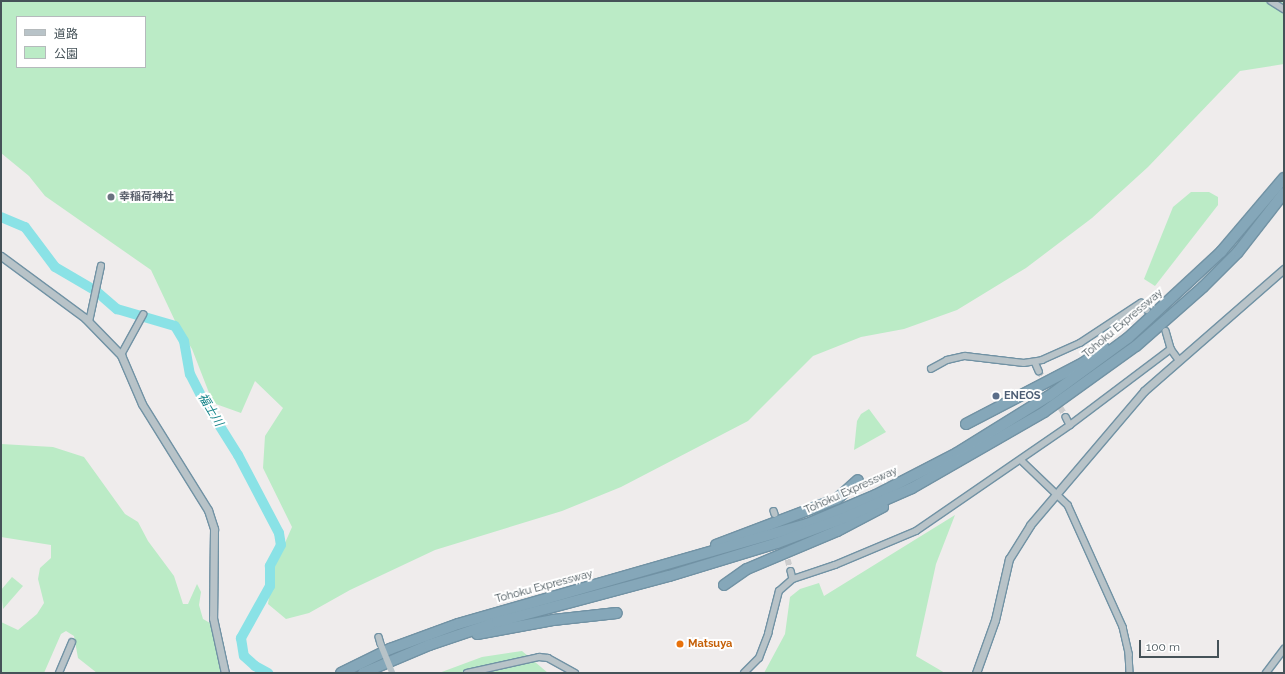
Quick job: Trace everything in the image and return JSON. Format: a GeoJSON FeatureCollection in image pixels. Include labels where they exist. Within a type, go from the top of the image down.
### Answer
{"type":"FeatureCollection","features":[{"type":"Feature","properties":{"kind":"highway","name":"Tohoku Expressway"},"geometry":{"type":"LineString","coordinates":[[342,673],[390,649],[458,624],[632,576],[807,524],[906,480],[957,453],[1054,392],[1128,338],[1221,252],[1284,178]]}},
{"type":"Feature","properties":{"kind":"highway","name":"Tohoku Expressway"},"geometry":{"type":"LineString","coordinates":[[363,673],[428,645],[497,622],[669,576],[810,532],[886,500],[962,461],[1044,412],[1091,380],[1175,315],[1238,252],[1284,193]]}},
{"type":"Feature","properties":{"kind":"highway"},"geometry":{"type":"LineString","coordinates":[[966,424],[1083,364],[1164,306]]}},
{"type":"Feature","properties":{"kind":"highway"},"geometry":{"type":"LineString","coordinates":[[724,585],[747,569],[875,512],[962,461]]}},
{"type":"Feature","properties":{"kind":"highway"},"geometry":{"type":"LineString","coordinates":[[632,576],[799,515],[837,499],[858,480]]}},
{"type":"Feature","properties":{"kind":"highway"},"geometry":{"type":"LineString","coordinates":[[428,645],[554,620],[617,613]]}},
{"type":"Feature","properties":{"kind":"street"},"geometry":{"type":"LineString","coordinates":[[1271,1],[1284,9]]}},
{"type":"Feature","properties":{"kind":"street"},"geometry":{"type":"LineString","coordinates":[[1,256],[89,322],[121,355],[142,404],[213,523],[213,618],[225,673]]}},
{"type":"Feature","properties":{"kind":"street"},"geometry":{"type":"LineString","coordinates":[[89,322],[96,298],[101,266]]}},
{"type":"Feature","properties":{"kind":"street"},"geometry":{"type":"LineString","coordinates":[[976,673],[995,620],[1009,559],[1018,540],[1055,494],[1144,391],[1284,270]]}},
{"type":"Feature","properties":{"kind":"street"},"geometry":{"type":"LineString","coordinates":[[931,369],[947,360],[965,356],[1024,363],[1035,362],[1080,343],[1141,303],[1147,310]]}},
{"type":"Feature","properties":{"kind":"street"},"geometry":{"type":"LineString","coordinates":[[121,355],[143,315]]}},
{"type":"Feature","properties":{"kind":"street"},"geometry":{"type":"LineString","coordinates":[[1166,331],[1171,349],[1179,360]]}},
{"type":"Feature","properties":{"kind":"street"},"geometry":{"type":"LineString","coordinates":[[744,673],[759,658],[768,634],[778,591],[793,579],[835,566],[916,530],[1070,425],[1171,349]]}},
{"type":"Feature","properties":{"kind":"street"},"geometry":{"type":"LineString","coordinates":[[1035,362],[1039,371]]}},
{"type":"Feature","properties":{"kind":"street"},"geometry":{"type":"LineString","coordinates":[[1066,417],[1070,425]]}},
{"type":"Feature","properties":{"kind":"street"},"geometry":{"type":"LineString","coordinates":[[1020,460],[1068,505],[1090,557],[1116,609],[1129,654],[1130,673]]}},
{"type":"Feature","properties":{"kind":"street"},"geometry":{"type":"LineString","coordinates":[[791,571],[793,579]]}},
{"type":"Feature","properties":{"kind":"street"},"geometry":{"type":"LineString","coordinates":[[379,638],[393,673]]}},
{"type":"Feature","properties":{"kind":"street"},"geometry":{"type":"LineString","coordinates":[[60,673],[72,642]]}},
{"type":"Feature","properties":{"kind":"street"},"geometry":{"type":"LineString","coordinates":[[1266,673],[1284,649]]}},
{"type":"Feature","properties":{"kind":"street"},"geometry":{"type":"LineString","coordinates":[[467,673],[539,657],[548,658],[575,673]]}},
{"type":"Feature","properties":{"kind":"green space"},"geometry":{"type":"Polygon","coordinates":[[[1,1],[1284,1],[1284,64],[1240,71],[1148,167],[1092,218],[1026,268],[957,310],[904,329],[861,337],[813,356],[748,421],[621,487],[562,511],[435,550],[350,590],[309,613],[286,619],[268,604],[273,570],[292,527],[263,468],[265,436],[283,408],[255,381],[241,413],[213,403],[192,349],[176,323],[151,270],[45,196],[29,176],[1,153],[1,1]]]}},
{"type":"Feature","properties":{"kind":"green space"},"geometry":{"type":"Polygon","coordinates":[[[1191,192],[1209,192],[1218,197],[1218,205],[1155,286],[1144,279],[1173,207],[1191,192]]]}},
{"type":"Feature","properties":{"kind":"green space"},"geometry":{"type":"Polygon","coordinates":[[[869,409],[886,432],[854,450],[857,421],[861,414],[869,409]]]}},
{"type":"Feature","properties":{"kind":"green space"},"geometry":{"type":"Polygon","coordinates":[[[1,444],[53,447],[84,457],[125,514],[138,522],[148,541],[174,576],[183,604],[188,604],[197,584],[201,592],[199,605],[203,619],[210,623],[222,673],[97,673],[78,658],[74,636],[66,631],[61,634],[44,673],[1,673],[1,622],[18,630],[37,614],[44,603],[38,579],[40,568],[51,558],[51,545],[1,537],[1,444]]]}},
{"type":"Feature","properties":{"kind":"green space"},"geometry":{"type":"Polygon","coordinates":[[[955,515],[936,564],[916,656],[945,673],[764,673],[785,634],[790,597],[800,589],[819,583],[824,596],[955,515]]]}},
{"type":"Feature","properties":{"kind":"green space"},"geometry":{"type":"Polygon","coordinates":[[[12,577],[23,586],[3,609],[1,590],[12,577]]]}},
{"type":"Feature","properties":{"kind":"green space"},"geometry":{"type":"Polygon","coordinates":[[[522,651],[548,673],[439,673],[482,657],[522,651]]]}},
{"type":"Feature","properties":{"kind":"waterway","name":"福士川"},"geometry":{"type":"LineString","coordinates":[[1,217],[25,227],[55,267],[96,291],[117,309],[175,326],[184,341],[190,374],[201,396],[238,455],[279,533],[281,545],[270,566],[270,586],[241,638],[244,656],[255,666],[268,673]]}},
{"type":"Feature","properties":{"kind":"tunnel"},"geometry":{"type":"LineString","coordinates":[[1039,371],[1066,417]]}},
{"type":"Feature","properties":{"kind":"tunnel"},"geometry":{"type":"LineString","coordinates":[[776,519],[791,571]]}},
{"type":"Feature","properties":{"kind":"place","name":"幸稲荷神社"},"geometry":{"type":"Point","coordinates":[111,197]}},
{"type":"Feature","properties":{"kind":"place","name":"ENEOS"},"geometry":{"type":"Point","coordinates":[996,396]}},
{"type":"Feature","properties":{"kind":"place","name":"Matsuya"},"geometry":{"type":"Point","coordinates":[680,644]}}]}
